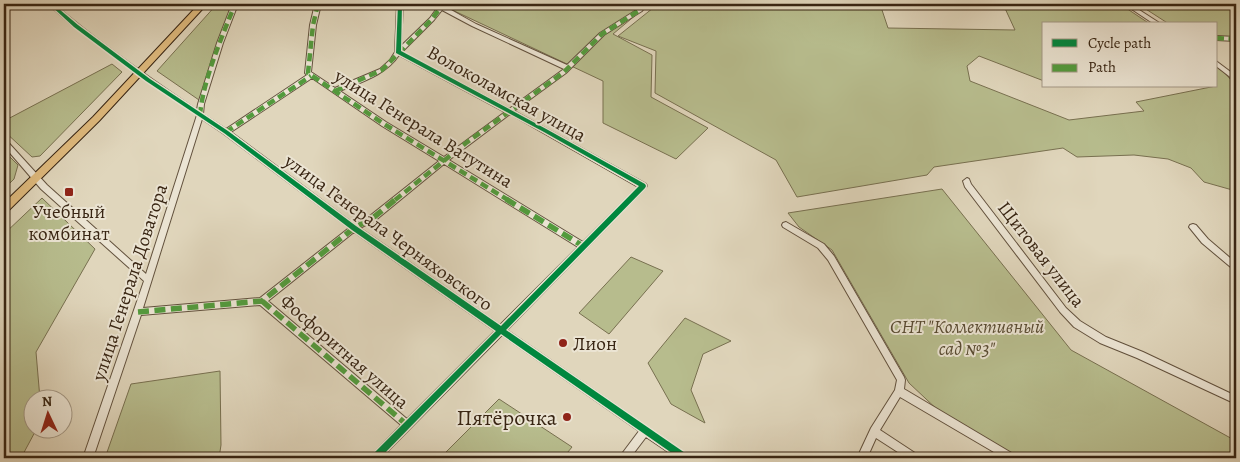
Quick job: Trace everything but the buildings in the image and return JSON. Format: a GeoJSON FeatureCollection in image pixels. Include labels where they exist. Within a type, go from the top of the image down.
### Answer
{"type":"FeatureCollection","features":[{"type":"Feature","properties":{"kind":"main road"},"geometry":{"type":"LineString","coordinates":[[4,209],[37,178],[203,4]]}},
{"type":"Feature","properties":{"kind":"street","name":"улица Генерала Черняховского"},"geometry":{"type":"LineString","coordinates":[[51,4],[76,26],[148,80],[226,132],[354,228],[686,458]]}},
{"type":"Feature","properties":{"kind":"street"},"geometry":{"type":"LineString","coordinates":[[200,115],[201,104],[235,4]]}},
{"type":"Feature","properties":{"kind":"street","name":"улица Генерала Ватутина"},"geometry":{"type":"LineString","coordinates":[[318,4],[313,24],[308,73],[311,76],[445,162],[583,246]]}},
{"type":"Feature","properties":{"kind":"street","name":"Волоколамская улица"},"geometry":{"type":"LineString","coordinates":[[400,4],[398,52],[642,186],[583,246]]}},
{"type":"Feature","properties":{"kind":"street"},"geometry":{"type":"LineString","coordinates":[[138,312],[262,301],[354,228],[374,217],[445,162],[466,143],[568,68],[602,34],[640,10],[641,4]]}},
{"type":"Feature","properties":{"kind":"street"},"geometry":{"type":"LineString","coordinates":[[1128,4],[1155,22]]}},
{"type":"Feature","properties":{"kind":"street"},"geometry":{"type":"LineString","coordinates":[[335,91],[382,70],[432,20],[442,5],[474,25],[568,68]]}},
{"type":"Feature","properties":{"kind":"street"},"geometry":{"type":"LineString","coordinates":[[1218,38],[1236,39]]}},
{"type":"Feature","properties":{"kind":"street"},"geometry":{"type":"LineString","coordinates":[[1218,64],[1233,74],[1236,79]]}},
{"type":"Feature","properties":{"kind":"street"},"geometry":{"type":"LineString","coordinates":[[226,132],[311,76]]}},
{"type":"Feature","properties":{"kind":"street","name":"улица Генерала Доватора"},"geometry":{"type":"LineString","coordinates":[[88,458],[138,312],[200,115]]}},
{"type":"Feature","properties":{"kind":"street"},"geometry":{"type":"LineString","coordinates":[[4,142],[44,187],[148,280]]}},
{"type":"Feature","properties":{"kind":"street","name":"Щитовая улица"},"geometry":{"type":"LineString","coordinates":[[967,181],[968,185],[1049,292],[1077,324],[1103,340],[1140,354],[1236,400]]}},
{"type":"Feature","properties":{"kind":"street"},"geometry":{"type":"LineString","coordinates":[[786,225],[821,246],[831,258],[898,374],[902,385],[874,432],[862,458]]}},
{"type":"Feature","properties":{"kind":"street"},"geometry":{"type":"LineString","coordinates":[[1193,227],[1205,241],[1236,267]]}},
{"type":"Feature","properties":{"kind":"street"},"geometry":{"type":"LineString","coordinates":[[375,458],[583,246]]}},
{"type":"Feature","properties":{"kind":"street","name":"Фосфоритная улица"},"geometry":{"type":"LineString","coordinates":[[262,301],[407,425]]}},
{"type":"Feature","properties":{"kind":"street"},"geometry":{"type":"LineString","coordinates":[[899,391],[1012,458]]}},
{"type":"Feature","properties":{"kind":"street"},"geometry":{"type":"LineString","coordinates":[[624,458],[646,430]]}},
{"type":"Feature","properties":{"kind":"street"},"geometry":{"type":"LineString","coordinates":[[874,432],[915,458]]}},
{"type":"Feature","properties":{"kind":"green space"},"geometry":{"type":"Polygon","coordinates":[[[217,4],[233,4],[199,100],[157,71],[217,4]]]}},
{"type":"Feature","properties":{"kind":"green space"},"geometry":{"type":"Polygon","coordinates":[[[448,4],[649,4],[613,34],[652,55],[651,97],[708,128],[676,159],[603,123],[603,81],[448,8],[448,4]]]}},
{"type":"Feature","properties":{"kind":"green space"},"geometry":{"type":"Polygon","coordinates":[[[658,4],[880,4],[888,28],[1015,30],[1003,4],[1120,4],[1147,22],[1042,22],[1042,80],[979,56],[967,66],[970,81],[1069,120],[1144,111],[1136,102],[1206,88],[1218,88],[1218,68],[1224,72],[1236,86],[1236,191],[1204,182],[1191,168],[1168,159],[1134,155],[1077,157],[1063,148],[934,167],[927,175],[797,197],[776,160],[655,93],[656,51],[618,36],[658,4]]]}},
{"type":"Feature","properties":{"kind":"green space"},"geometry":{"type":"Polygon","coordinates":[[[1138,4],[1236,4],[1236,36],[1218,38],[1218,22],[1166,22],[1138,4]]]}},
{"type":"Feature","properties":{"kind":"green space"},"geometry":{"type":"Polygon","coordinates":[[[112,64],[122,72],[40,156],[32,157],[4,131],[4,121],[112,64]]]}},
{"type":"Feature","properties":{"kind":"green space"},"geometry":{"type":"Polygon","coordinates":[[[4,151],[18,165],[14,179],[4,189],[4,151]]]}},
{"type":"Feature","properties":{"kind":"green space","name":"СНТ \"Коллективный сад №3\""},"geometry":{"type":"Polygon","coordinates":[[[942,189],[1071,350],[1236,441],[1236,458],[1017,458],[942,414],[909,383],[832,250],[799,227],[788,213],[942,189]]]}},
{"type":"Feature","properties":{"kind":"green space"},"geometry":{"type":"Polygon","coordinates":[[[42,198],[95,249],[36,352],[39,390],[22,390],[22,440],[31,440],[21,458],[4,458],[4,234],[42,198]]]}},
{"type":"Feature","properties":{"kind":"green space"},"geometry":{"type":"Polygon","coordinates":[[[631,257],[663,271],[609,334],[579,313],[631,257]]]}},
{"type":"Feature","properties":{"kind":"green space"},"geometry":{"type":"Polygon","coordinates":[[[685,318],[731,341],[703,354],[691,390],[705,423],[671,404],[648,363],[685,318]]]}},
{"type":"Feature","properties":{"kind":"green space"},"geometry":{"type":"Polygon","coordinates":[[[220,371],[221,445],[219,458],[105,458],[131,384],[220,371]]]}},
{"type":"Feature","properties":{"kind":"green space"},"geometry":{"type":"Polygon","coordinates":[[[499,399],[572,447],[563,458],[440,458],[499,399]]]}},
{"type":"Feature","properties":{"kind":"marked path"},"geometry":{"type":"LineString","coordinates":[[200,115],[201,104],[220,43],[235,4]]}},
{"type":"Feature","properties":{"kind":"marked path"},"geometry":{"type":"LineString","coordinates":[[318,4],[313,25],[308,73],[384,124],[583,246]]}},
{"type":"Feature","properties":{"kind":"marked path"},"geometry":{"type":"LineString","coordinates":[[335,91],[382,70],[432,19],[443,4]]}},
{"type":"Feature","properties":{"kind":"marked path"},"geometry":{"type":"LineString","coordinates":[[138,312],[262,301],[354,228],[374,217],[466,143],[564,72],[602,34],[640,10],[644,4]]}},
{"type":"Feature","properties":{"kind":"marked path"},"geometry":{"type":"LineString","coordinates":[[1218,38],[1236,39]]}},
{"type":"Feature","properties":{"kind":"marked path"},"geometry":{"type":"LineString","coordinates":[[1230,74],[1236,74]]}},
{"type":"Feature","properties":{"kind":"marked path"},"geometry":{"type":"LineString","coordinates":[[226,132],[311,76]]}},
{"type":"Feature","properties":{"kind":"marked path"},"geometry":{"type":"LineString","coordinates":[[262,301],[407,425]]}},
{"type":"Feature","properties":{"kind":"cycle path"},"geometry":{"type":"LineString","coordinates":[[51,4],[76,26],[148,80],[226,132],[354,228],[685,458]]}},
{"type":"Feature","properties":{"kind":"cycle path"},"geometry":{"type":"LineString","coordinates":[[375,458],[643,186],[546,131],[398,52],[400,4]]}},
{"type":"Feature","properties":{"kind":"place","name":"Учебный комбинат"},"geometry":{"type":"Point","coordinates":[69,192]}},
{"type":"Feature","properties":{"kind":"place","name":"Лион"},"geometry":{"type":"Point","coordinates":[563,343]}},
{"type":"Feature","properties":{"kind":"place","name":"Пятёрочка"},"geometry":{"type":"Point","coordinates":[567,417]}}]}
